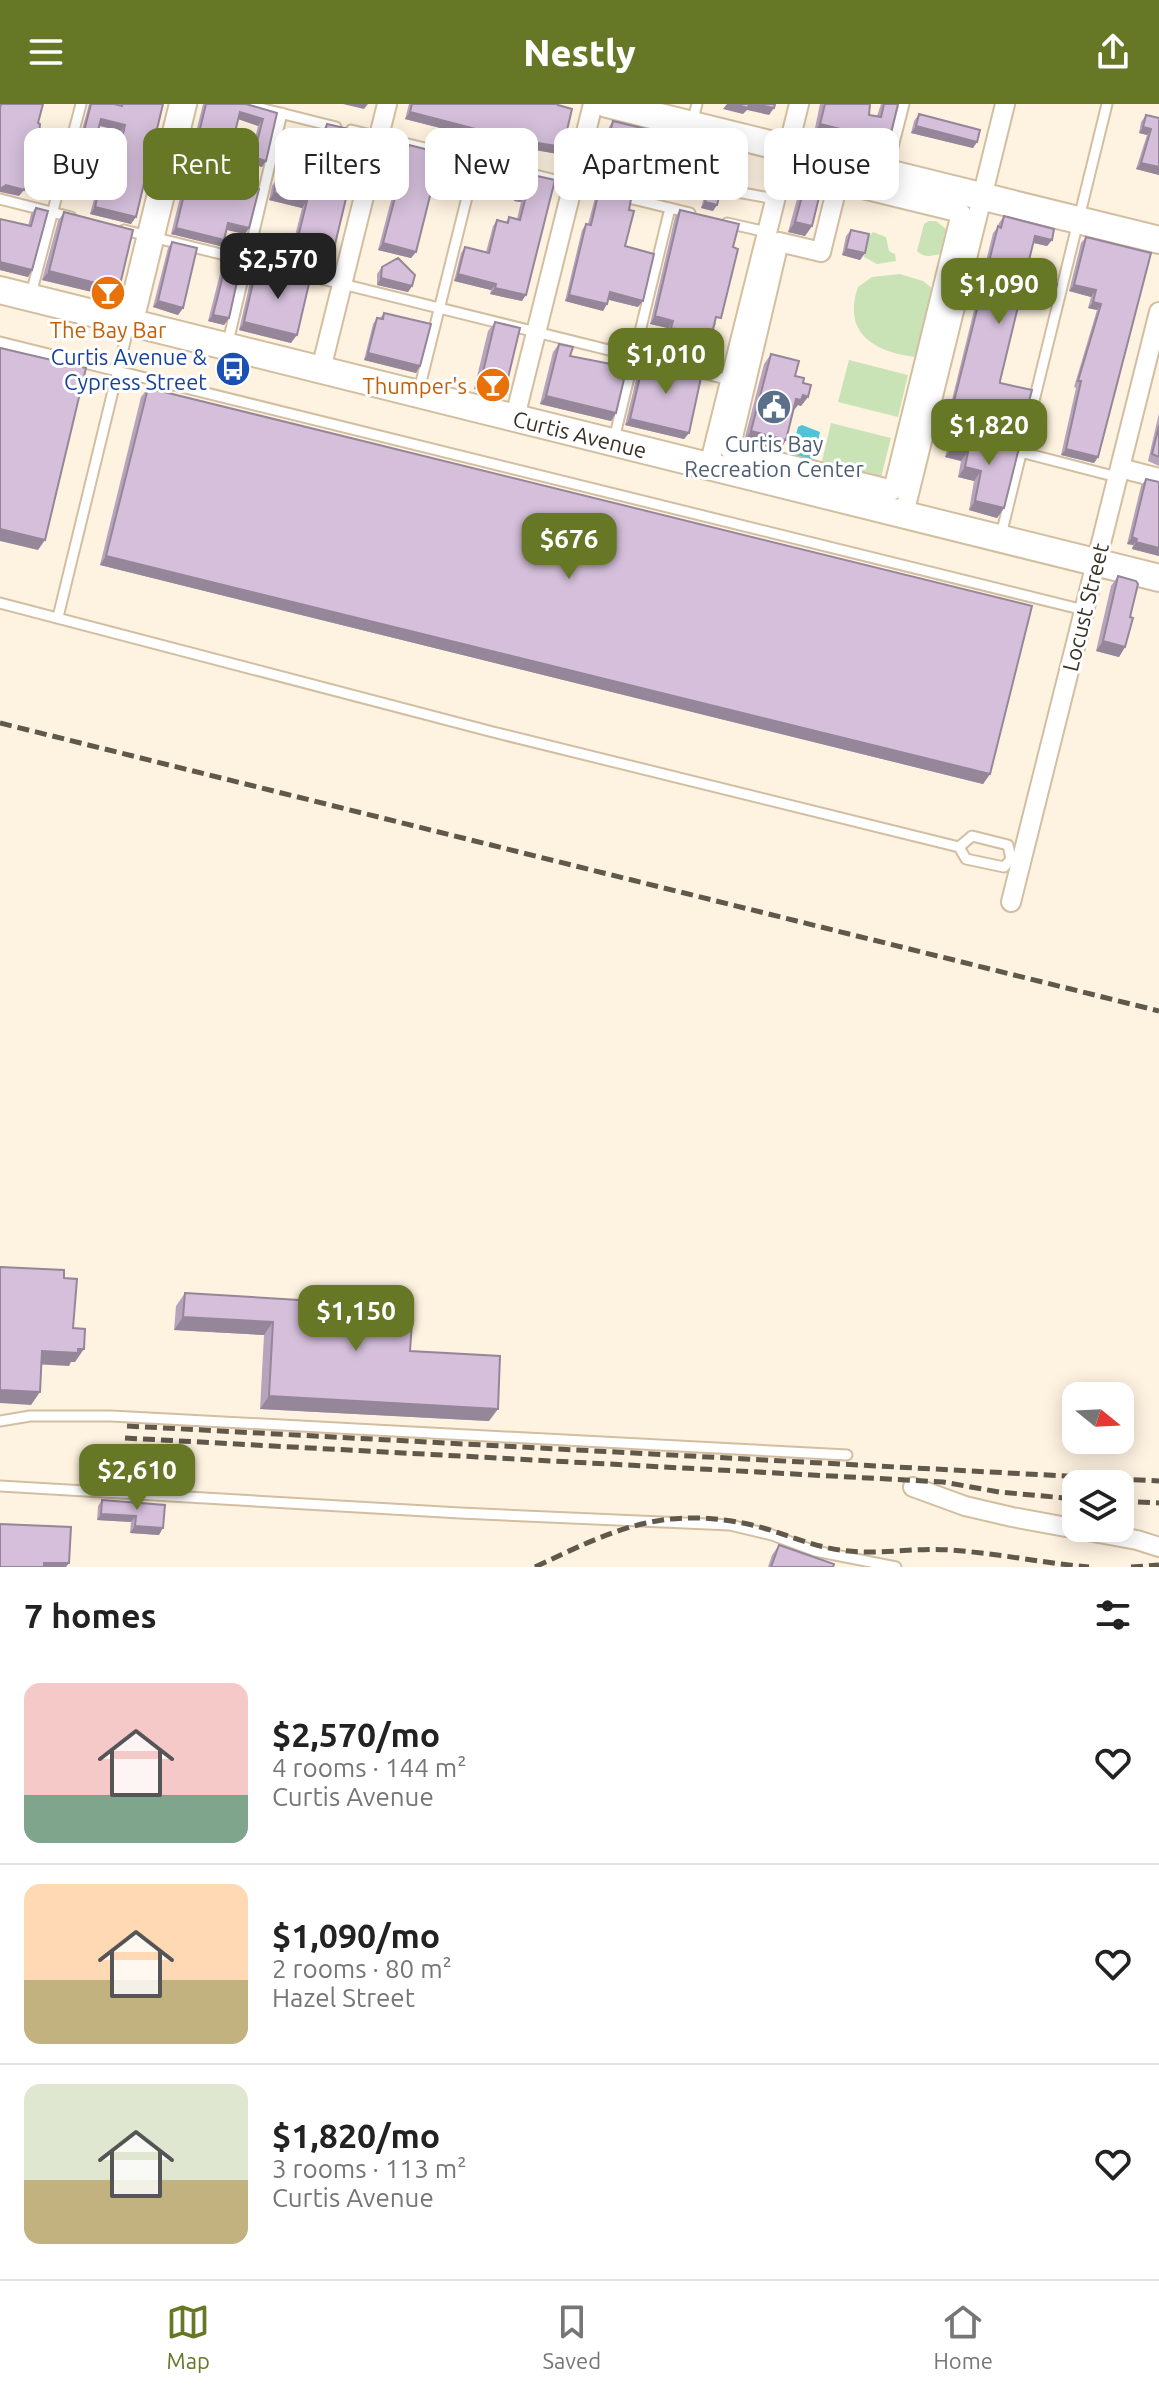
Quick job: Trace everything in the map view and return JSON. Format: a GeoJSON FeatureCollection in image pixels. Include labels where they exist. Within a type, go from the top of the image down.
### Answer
{"type":"FeatureCollection","features":[{"type":"Feature","properties":{"kind":"main road"},"geometry":{"type":"LineString","coordinates":[[130,321],[183,104]]}},
{"type":"Feature","properties":{"kind":"main road"},"geometry":{"type":"LineString","coordinates":[[607,104],[694,114],[764,140]]}},
{"type":"Feature","properties":{"kind":"main road"},"geometry":{"type":"LineString","coordinates":[[899,178],[972,205],[1079,221],[1159,240]]}},
{"type":"Feature","properties":{"kind":"main road","name":"Curtis Avenue"},"geometry":{"type":"LineString","coordinates":[[0,290],[1159,578]]}},
{"type":"Feature","properties":{"kind":"street"},"geometry":{"type":"LineString","coordinates":[[381,128],[387,104]]}},
{"type":"Feature","properties":{"kind":"street"},"geometry":{"type":"LineString","coordinates":[[587,128],[593,104]]}},
{"type":"Feature","properties":{"kind":"street"},"geometry":{"type":"LineString","coordinates":[[793,128],[799,104]]}},
{"type":"Feature","properties":{"kind":"street"},"geometry":{"type":"LineString","coordinates":[[972,205],[838,183],[821,252],[779,242],[730,450],[893,490],[972,205],[1005,104]]}},
{"type":"Feature","properties":{"kind":"street"},"geometry":{"type":"LineString","coordinates":[[321,369],[363,200]]}},
{"type":"Feature","properties":{"kind":"street"},"geometry":{"type":"LineString","coordinates":[[515,417],[569,200]]}},
{"type":"Feature","properties":{"kind":"street"},"geometry":{"type":"LineString","coordinates":[[709,466],[775,200]]}},
{"type":"Feature","properties":{"kind":"street"},"geometry":{"type":"LineString","coordinates":[[904,514],[972,205]]}},
{"type":"Feature","properties":{"kind":"street","name":"Locust Street"},"geometry":{"type":"LineString","coordinates":[[1011,902],[1016,861],[1118,472],[1150,385],[1159,312]]}},
{"type":"Feature","properties":{"kind":"street"},"geometry":{"type":"LineString","coordinates":[[1118,472],[1159,478]]}},
{"type":"Feature","properties":{"kind":"street"},"geometry":{"type":"LineString","coordinates":[[913,1487],[965,1506],[1159,1547]]}},
{"type":"Feature","properties":{"kind":"lane"},"geometry":{"type":"LineString","coordinates":[[30,297],[81,104]]}},
{"type":"Feature","properties":{"kind":"lane"},"geometry":{"type":"LineString","coordinates":[[244,104],[343,128]]}},
{"type":"Feature","properties":{"kind":"lane"},"geometry":{"type":"LineString","coordinates":[[898,128],[904,104]]}},
{"type":"Feature","properties":{"kind":"lane"},"geometry":{"type":"LineString","coordinates":[[1000,538],[1107,104]]}},
{"type":"Feature","properties":{"kind":"lane"},"geometry":{"type":"LineString","coordinates":[[227,346],[282,113]]}},
{"type":"Feature","properties":{"kind":"lane"},"geometry":{"type":"LineString","coordinates":[[0,199],[79,219]]}},
{"type":"Feature","properties":{"kind":"lane"},"geometry":{"type":"LineString","coordinates":[[418,393],[466,200]]}},
{"type":"Feature","properties":{"kind":"lane"},"geometry":{"type":"LineString","coordinates":[[636,200],[698,215]]}},
{"type":"Feature","properties":{"kind":"lane"},"geometry":{"type":"LineString","coordinates":[[614,442],[670,208]]}},
{"type":"Feature","properties":{"kind":"lane"},"geometry":{"type":"LineString","coordinates":[[712,219],[767,232]]}},
{"type":"Feature","properties":{"kind":"lane"},"geometry":{"type":"LineString","coordinates":[[120,229],[730,380]]}},
{"type":"Feature","properties":{"kind":"lane"},"geometry":{"type":"LineString","coordinates":[[58,617],[130,321]]}},
{"type":"Feature","properties":{"kind":"lane"},"geometry":{"type":"LineString","coordinates":[[0,342],[1084,610]]}},
{"type":"Feature","properties":{"kind":"lane"},"geometry":{"type":"LineString","coordinates":[[925,428],[979,442]]}},
{"type":"Feature","properties":{"kind":"lane"},"geometry":{"type":"LineString","coordinates":[[1007,449],[1118,472]]}},
{"type":"Feature","properties":{"kind":"lane"},"geometry":{"type":"LineString","coordinates":[[0,603],[493,732],[959,847],[966,859],[1004,867],[1016,861],[1008,845],[972,836],[959,847]]}},
{"type":"Feature","properties":{"kind":"lane"},"geometry":{"type":"LineString","coordinates":[[0,1421],[30,1416],[111,1416],[847,1455]]}},
{"type":"Feature","properties":{"kind":"lane"},"geometry":{"type":"LineString","coordinates":[[0,1486],[730,1525],[772,1535],[815,1551],[896,1567]]}},
{"type":"Feature","properties":{"kind":"green space"},"geometry":{"type":"Polygon","coordinates":[[[936,221],[946,229],[940,254],[928,256],[917,251],[924,224],[936,221]]]}},
{"type":"Feature","properties":{"kind":"green space"},"geometry":{"type":"Polygon","coordinates":[[[873,232],[886,237],[889,251],[895,254],[896,261],[877,264],[864,257],[867,239],[873,232]]]}},
{"type":"Feature","properties":{"kind":"green space"},"geometry":{"type":"Polygon","coordinates":[[[900,274],[923,281],[932,288],[915,357],[875,345],[858,328],[854,317],[858,287],[872,277],[900,274]]]}},
{"type":"Feature","properties":{"kind":"green space"},"geometry":{"type":"Polygon","coordinates":[[[849,360],[908,375],[898,417],[838,402],[849,360]]]}},
{"type":"Feature","properties":{"kind":"green space"},"geometry":{"type":"Polygon","coordinates":[[[831,423],[891,438],[879,485],[820,470],[831,423]]]}},
{"type":"Feature","properties":{"kind":"water"},"geometry":{"type":"Polygon","coordinates":[[[802,425],[820,432],[811,462],[794,458],[791,453],[798,427],[802,425]]]}},
{"type":"Feature","properties":{"kind":"building"},"geometry":{"type":"Polygon","coordinates":[[[1,104],[43,104],[40,128],[24,128],[24,190],[6,185],[0,189],[1,104]]]}},
{"type":"Feature","properties":{"kind":"building"},"geometry":{"type":"Polygon","coordinates":[[[91,104],[163,104],[157,128],[143,128],[143,188],[136,217],[95,207],[97,200],[127,200],[127,128],[101,119],[99,128],[85,128],[91,104]]]}},
{"type":"Feature","properties":{"kind":"building"},"geometry":{"type":"Polygon","coordinates":[[[206,104],[246,104],[277,113],[266,161],[259,159],[259,134],[263,119],[240,112],[236,128],[200,128],[206,104]]]}},
{"type":"Feature","properties":{"kind":"building"},"geometry":{"type":"Polygon","coordinates":[[[412,104],[557,104],[572,109],[568,128],[554,128],[554,146],[538,143],[538,128],[472,128],[410,112],[412,104]]]}},
{"type":"Feature","properties":{"kind":"building"},"geometry":{"type":"Polygon","coordinates":[[[825,104],[870,104],[869,115],[881,117],[884,104],[898,104],[892,128],[836,128],[820,124],[825,104]]]}},
{"type":"Feature","properties":{"kind":"building"},"geometry":{"type":"Polygon","coordinates":[[[919,114],[980,130],[977,142],[916,126],[919,114]]]}},
{"type":"Feature","properties":{"kind":"building"},"geometry":{"type":"Polygon","coordinates":[[[1146,115],[1159,118],[1159,167],[1141,163],[1151,129],[1143,127],[1146,115]]]}},
{"type":"Feature","properties":{"kind":"building"},"geometry":{"type":"Polygon","coordinates":[[[613,121],[641,128],[611,128],[613,121]]]}},
{"type":"Feature","properties":{"kind":"building"},"geometry":{"type":"Polygon","coordinates":[[[409,145],[425,149],[425,200],[429,200],[416,252],[383,243],[394,200],[409,200],[409,145]]]}},
{"type":"Feature","properties":{"kind":"building"},"geometry":{"type":"Polygon","coordinates":[[[538,176],[554,180],[526,295],[495,288],[496,284],[458,274],[465,247],[489,253],[497,220],[508,223],[509,217],[520,220],[525,200],[538,200],[538,176]]]}},
{"type":"Feature","properties":{"kind":"building"},"geometry":{"type":"Polygon","coordinates":[[[183,200],[256,200],[249,228],[228,223],[224,240],[176,228],[183,200]]]}},
{"type":"Feature","properties":{"kind":"building"},"geometry":{"type":"Polygon","coordinates":[[[303,200],[346,200],[330,265],[283,253],[287,234],[298,237],[307,201],[303,200]]]}},
{"type":"Feature","properties":{"kind":"building"},"geometry":{"type":"Polygon","coordinates":[[[597,200],[631,200],[629,210],[634,211],[625,246],[654,254],[643,301],[610,292],[607,304],[569,295],[586,224],[591,225],[597,200]]]}},
{"type":"Feature","properties":{"kind":"building"},"geometry":{"type":"Polygon","coordinates":[[[706,200],[718,200],[717,205],[706,200]]]}},
{"type":"Feature","properties":{"kind":"building"},"geometry":{"type":"Polygon","coordinates":[[[801,200],[818,200],[812,226],[795,222],[801,200]]]}},
{"type":"Feature","properties":{"kind":"building"},"geometry":{"type":"Polygon","coordinates":[[[36,208],[48,211],[32,270],[0,262],[0,219],[31,226],[36,208]]]}},
{"type":"Feature","properties":{"kind":"building"},"geometry":{"type":"Polygon","coordinates":[[[680,210],[739,224],[733,247],[738,249],[721,318],[716,317],[706,358],[670,349],[675,329],[671,328],[673,321],[655,316],[680,210]]]}},
{"type":"Feature","properties":{"kind":"building"},"geometry":{"type":"Polygon","coordinates":[[[64,212],[133,230],[119,289],[49,271],[64,212]]]}},
{"type":"Feature","properties":{"kind":"building"},"geometry":{"type":"Polygon","coordinates":[[[1004,216],[1054,229],[1052,240],[1035,236],[1025,276],[1057,284],[1054,298],[1022,290],[1000,383],[1032,390],[1025,416],[995,409],[990,429],[950,417],[998,226],[1001,228],[1004,216]]]}},
{"type":"Feature","properties":{"kind":"building"},"geometry":{"type":"Polygon","coordinates":[[[851,230],[869,234],[865,253],[846,249],[851,230]]]}},
{"type":"Feature","properties":{"kind":"building"},"geometry":{"type":"Polygon","coordinates":[[[1086,237],[1151,253],[1098,457],[1066,449],[1081,381],[1078,381],[1101,304],[1093,302],[1096,290],[1074,285],[1086,237]]]}},
{"type":"Feature","properties":{"kind":"building"},"geometry":{"type":"Polygon","coordinates":[[[172,242],[197,248],[183,308],[158,301],[172,242]]]}},
{"type":"Feature","properties":{"kind":"building"},"geometry":{"type":"Polygon","coordinates":[[[228,256],[242,259],[229,318],[213,315],[228,256]]]}},
{"type":"Feature","properties":{"kind":"building"},"geometry":{"type":"Polygon","coordinates":[[[398,258],[415,275],[412,286],[381,278],[382,267],[398,258]]]}},
{"type":"Feature","properties":{"kind":"building"},"geometry":{"type":"Polygon","coordinates":[[[283,268],[311,275],[297,335],[244,322],[255,274],[280,280],[283,268]]]}},
{"type":"Feature","properties":{"kind":"building"},"geometry":{"type":"Polygon","coordinates":[[[384,313],[431,324],[420,366],[368,353],[377,318],[383,319],[384,313]]]}},
{"type":"Feature","properties":{"kind":"building"},"geometry":{"type":"Polygon","coordinates":[[[495,322],[520,328],[506,386],[481,380],[495,322]]]}},
{"type":"Feature","properties":{"kind":"building"},"geometry":{"type":"Polygon","coordinates":[[[559,344],[573,347],[570,356],[616,365],[620,351],[630,354],[616,413],[546,396],[559,344]]]}},
{"type":"Feature","properties":{"kind":"building"},"geometry":{"type":"Polygon","coordinates":[[[0,348],[86,368],[45,540],[0,529],[0,348]]]}},
{"type":"Feature","properties":{"kind":"building","name":"Curtis Bay Recreation Center"},"geometry":{"type":"Polygon","coordinates":[[[771,354],[799,361],[795,376],[804,378],[803,383],[811,385],[808,397],[803,395],[801,400],[796,399],[786,440],[751,431],[771,354]]]}},
{"type":"Feature","properties":{"kind":"building"},"geometry":{"type":"Polygon","coordinates":[[[644,360],[702,373],[689,433],[630,419],[644,360]]]}},
{"type":"Feature","properties":{"kind":"building"},"geometry":{"type":"Polygon","coordinates":[[[148,388],[1032,606],[990,774],[106,556],[148,388]]]}},
{"type":"Feature","properties":{"kind":"building"},"geometry":{"type":"Polygon","coordinates":[[[1159,426],[1159,457],[1152,454],[1159,426]]]}},
{"type":"Feature","properties":{"kind":"building"},"geometry":{"type":"Polygon","coordinates":[[[956,432],[1019,448],[1004,508],[975,501],[981,471],[965,467],[968,452],[952,448],[956,432]]]}},
{"type":"Feature","properties":{"kind":"building"},"geometry":{"type":"Polygon","coordinates":[[[1146,479],[1159,482],[1159,548],[1136,542],[1137,539],[1132,537],[1146,479]]]}},
{"type":"Feature","properties":{"kind":"building"},"geometry":{"type":"Polygon","coordinates":[[[1118,576],[1138,584],[1125,647],[1103,641],[1118,576]]]}},
{"type":"Feature","properties":{"kind":"building"},"geometry":{"type":"Polygon","coordinates":[[[0,1267],[64,1270],[64,1278],[77,1279],[73,1328],[85,1329],[84,1349],[78,1349],[78,1353],[42,1351],[40,1392],[0,1390],[0,1267]]]}},
{"type":"Feature","properties":{"kind":"building"},"geometry":{"type":"Polygon","coordinates":[[[185,1293],[413,1307],[410,1351],[500,1356],[498,1409],[269,1396],[273,1322],[183,1317],[185,1293]]]}},
{"type":"Feature","properties":{"kind":"building"},"geometry":{"type":"Polygon","coordinates":[[[102,1500],[165,1505],[163,1528],[135,1526],[136,1516],[101,1514],[102,1500]]]}},
{"type":"Feature","properties":{"kind":"building"},"geometry":{"type":"Polygon","coordinates":[[[0,1524],[71,1527],[69,1563],[44,1563],[44,1567],[0,1567],[0,1524]]]}},
{"type":"Feature","properties":{"kind":"building"},"geometry":{"type":"Polygon","coordinates":[[[779,1545],[834,1564],[833,1567],[771,1567],[779,1545]]]}},
{"type":"Feature","properties":{"kind":"railway"},"geometry":{"type":"LineString","coordinates":[[0,723],[1159,1011]]}},
{"type":"Feature","properties":{"kind":"railway"},"geometry":{"type":"LineString","coordinates":[[127,1426],[1159,1481]]}},
{"type":"Feature","properties":{"kind":"railway"},"geometry":{"type":"LineString","coordinates":[[125,1438],[943,1482],[999,1492],[1062,1498]]}},
{"type":"Feature","properties":{"kind":"railway"},"geometry":{"type":"LineString","coordinates":[[1134,1502],[1159,1503]]}},
{"type":"Feature","properties":{"kind":"railway"},"geometry":{"type":"LineString","coordinates":[[535,1567],[614,1532],[665,1520],[692,1518],[752,1525],[840,1550],[950,1550],[1089,1567]]}},
{"type":"Feature","properties":{"kind":"railway"},"geometry":{"type":"LineString","coordinates":[[1131,1567],[1159,1565]]}},
{"type":"Feature","properties":{"kind":"place","name":"The Bay Bar"},"geometry":{"type":"Point","coordinates":[108,293]}},
{"type":"Feature","properties":{"kind":"place","name":"Curtis Avenue & Cypress Street"},"geometry":{"type":"Point","coordinates":[233,369]}},
{"type":"Feature","properties":{"kind":"place","name":"Thumper's"},"geometry":{"type":"Point","coordinates":[493,385]}},
{"type":"Feature","properties":{"kind":"place","name":"Curtis Bay Recreation Center"},"geometry":{"type":"Point","coordinates":[774,407]}}]}
